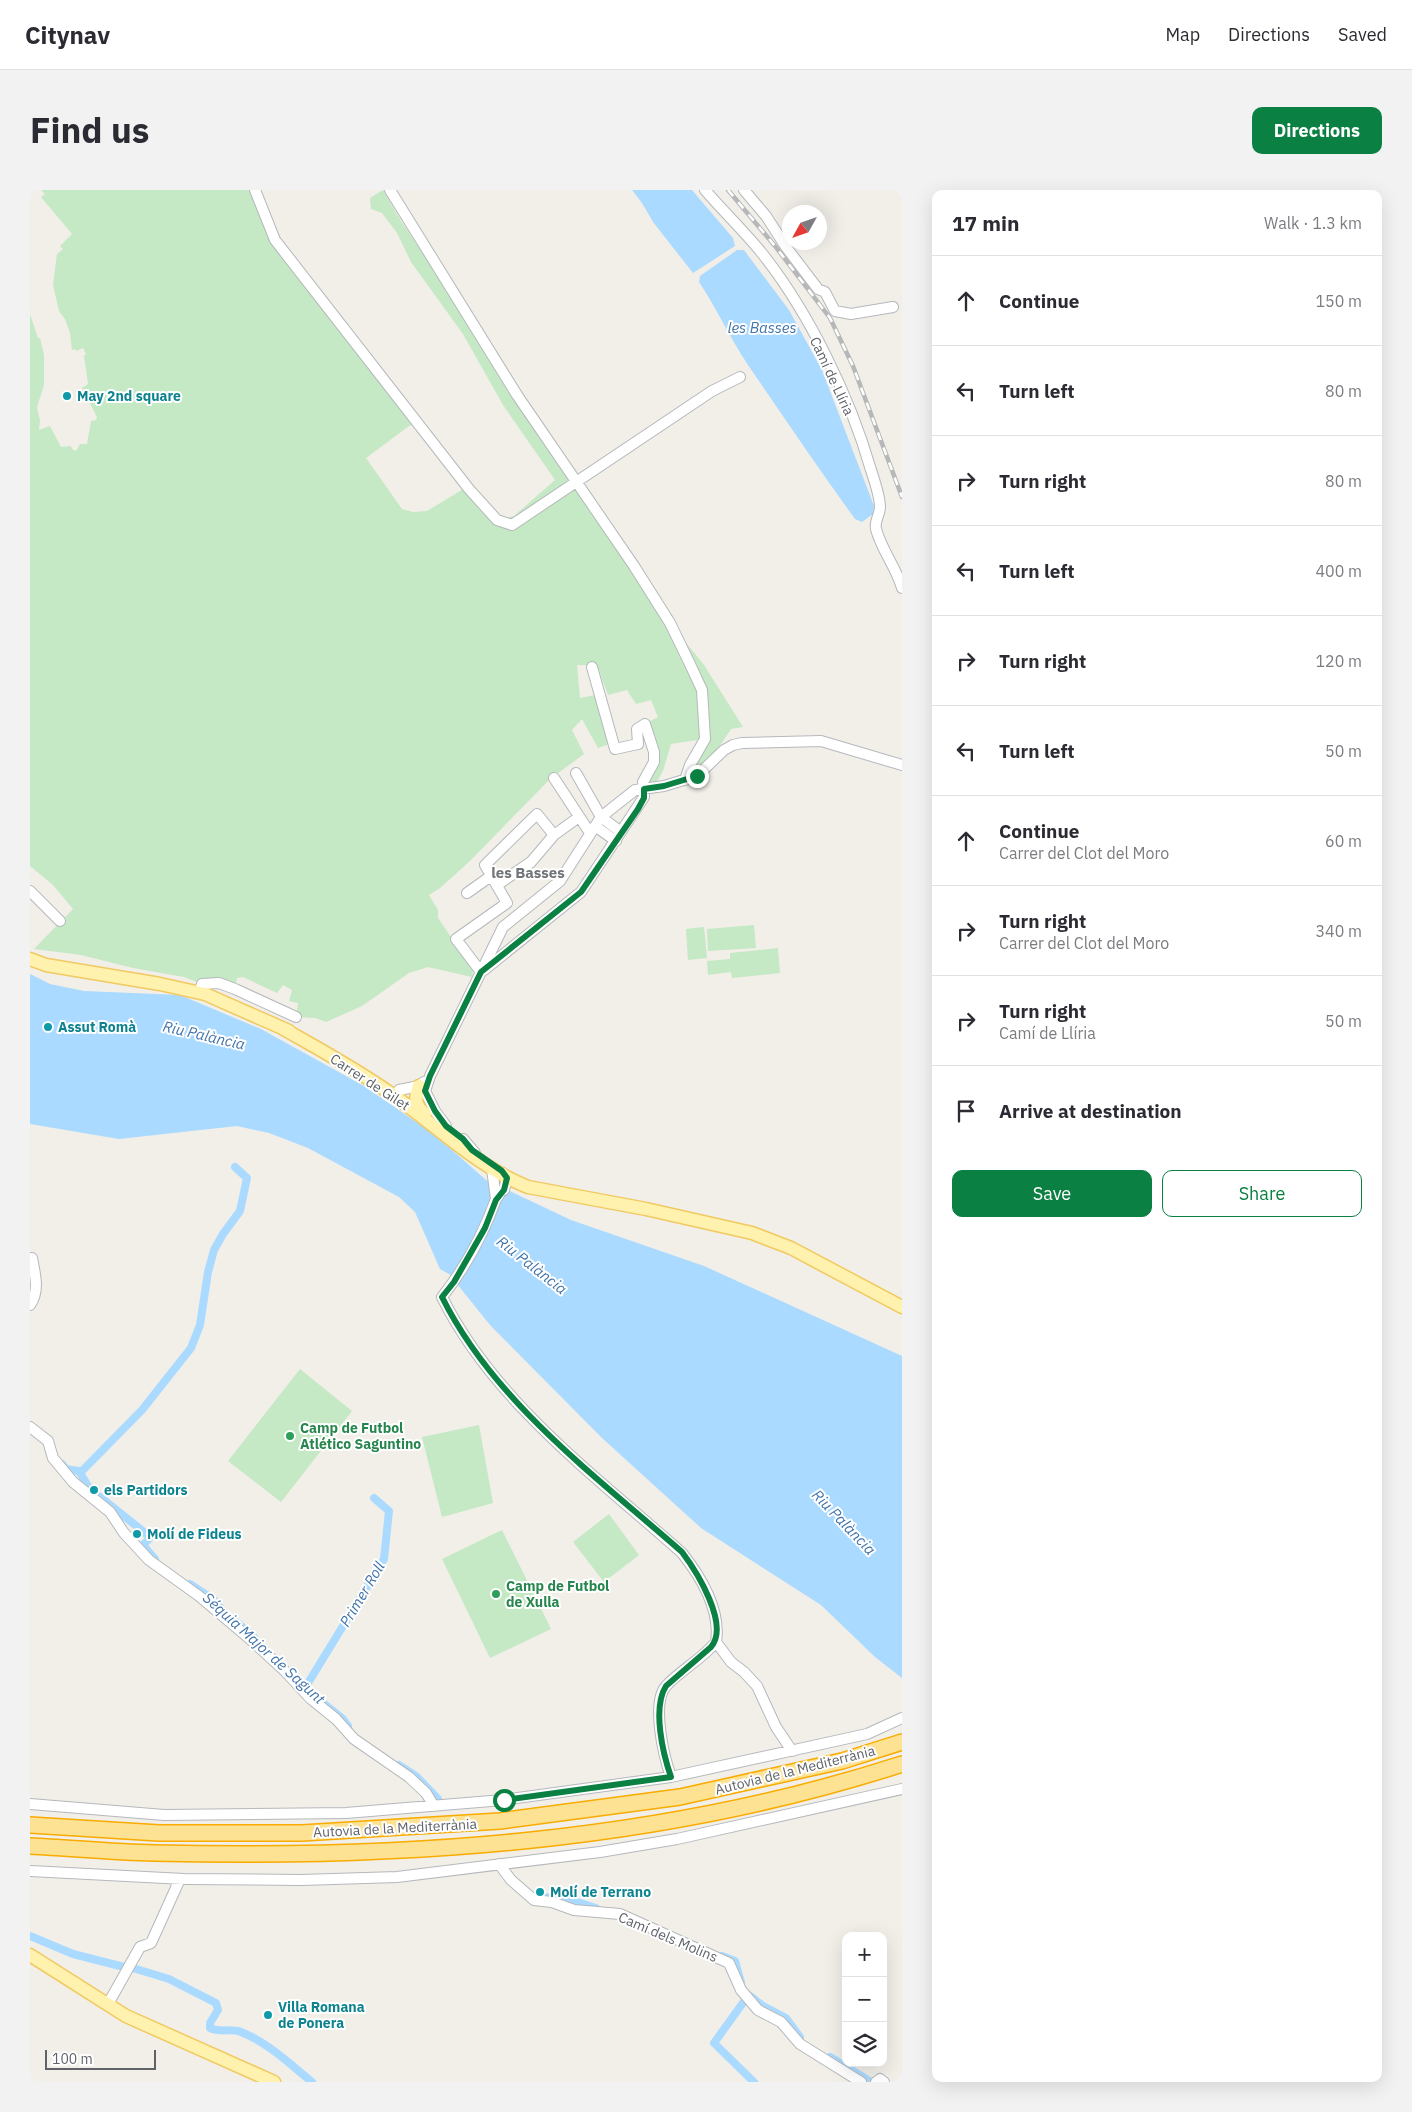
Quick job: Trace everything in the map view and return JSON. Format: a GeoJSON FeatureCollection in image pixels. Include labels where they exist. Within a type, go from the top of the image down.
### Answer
{"type":"FeatureCollection","features":[{"type":"Feature","properties":{"kind":"highway","name":"Autovia de la Mediterrània"},"geometry":{"type":"LineString","coordinates":[[30,1825],[159,1833],[302,1834],[500,1822],[680,1797],[842,1761],[901,1742]]}},
{"type":"Feature","properties":{"kind":"highway","name":"Autovia de la Mediterrània"},"geometry":{"type":"LineString","coordinates":[[30,1846],[152,1853],[297,1854],[495,1844],[676,1821],[848,1782],[902,1764]]}},
{"type":"Feature","properties":{"kind":"main road","name":"Carrer de Gilet"},"geometry":{"type":"LineString","coordinates":[[30,958],[46,965],[199,992],[282,1028],[395,1092],[496,1163],[532,1182],[563,1193]]}},
{"type":"Feature","properties":{"kind":"main road"},"geometry":{"type":"LineString","coordinates":[[422,1088],[416,1103],[419,1110],[453,1134]]}},
{"type":"Feature","properties":{"kind":"main road"},"geometry":{"type":"LineString","coordinates":[[395,1092],[406,1101],[416,1103]]}},
{"type":"Feature","properties":{"kind":"main road","name":"Carrer de Gilet"},"geometry":{"type":"LineString","coordinates":[[453,1134],[506,1184],[563,1193]]}},
{"type":"Feature","properties":{"kind":"main road"},"geometry":{"type":"LineString","coordinates":[[563,1193],[752,1234],[799,1252],[902,1307]]}},
{"type":"Feature","properties":{"kind":"main road"},"geometry":{"type":"LineString","coordinates":[[30,1955],[108,2004],[144,2024],[274,2082]]}},
{"type":"Feature","properties":{"kind":"street"},"geometry":{"type":"LineString","coordinates":[[255,190],[275,240],[469,489],[497,520],[512,525],[600,468],[712,391],[740,377]]}},
{"type":"Feature","properties":{"kind":"street"},"geometry":{"type":"LineString","coordinates":[[390,190],[517,395],[634,566],[670,623],[702,690],[705,739],[690,765],[685,780]]}},
{"type":"Feature","properties":{"kind":"street","name":"Camí de Llíria"},"geometry":{"type":"LineString","coordinates":[[705,190],[781,279],[821,347],[844,398],[871,470],[880,508],[875,528],[902,588]]}},
{"type":"Feature","properties":{"kind":"street"},"geometry":{"type":"LineString","coordinates":[[744,190],[766,216],[786,247],[818,289],[825,292],[834,311],[851,314],[893,308]]}},
{"type":"Feature","properties":{"kind":"street"},"geometry":{"type":"LineString","coordinates":[[481,972],[581,892],[644,798],[643,782],[654,762],[654,752],[645,724],[637,729],[638,744],[615,749],[592,667]]}},
{"type":"Feature","properties":{"kind":"street"},"geometry":{"type":"LineString","coordinates":[[395,1092],[422,1088],[430,1076],[503,926],[560,881],[601,816],[635,790],[664,786],[697,776],[724,750],[742,743],[821,741],[902,766]]}},
{"type":"Feature","properties":{"kind":"street"},"geometry":{"type":"LineString","coordinates":[[576,773],[601,816],[618,837]]}},
{"type":"Feature","properties":{"kind":"street"},"geometry":{"type":"LineString","coordinates":[[554,778],[578,817],[592,829],[618,837]]}},
{"type":"Feature","properties":{"kind":"street"},"geometry":{"type":"LineString","coordinates":[[481,972],[456,939],[507,903],[485,865],[537,814],[554,835]]}},
{"type":"Feature","properties":{"kind":"street"},"geometry":{"type":"LineString","coordinates":[[467,893],[531,862],[554,835],[578,817]]}},
{"type":"Feature","properties":{"kind":"street"},"geometry":{"type":"LineString","coordinates":[[30,891],[60,921]]}},
{"type":"Feature","properties":{"kind":"street"},"geometry":{"type":"LineString","coordinates":[[503,926],[516,943]]}},
{"type":"Feature","properties":{"kind":"street"},"geometry":{"type":"LineString","coordinates":[[199,992],[202,984],[219,983],[296,1017]]}},
{"type":"Feature","properties":{"kind":"street"},"geometry":{"type":"LineString","coordinates":[[422,1088],[435,1111],[453,1134],[502,1171],[506,1184]]}},
{"type":"Feature","properties":{"kind":"street"},"geometry":{"type":"LineString","coordinates":[[532,1182],[522,1181],[512,1176],[496,1200],[485,1228],[454,1282],[442,1297],[451,1315],[485,1366],[525,1411],[682,1552],[698,1573],[712,1608],[717,1632],[716,1642],[731,1662],[757,1686],[776,1727],[792,1751]]}},
{"type":"Feature","properties":{"kind":"street"},"geometry":{"type":"LineString","coordinates":[[30,1305],[35,1298],[36,1279],[32,1258]]}},
{"type":"Feature","properties":{"kind":"street"},"geometry":{"type":"LineString","coordinates":[[30,1427],[48,1441],[53,1458],[73,1482],[110,1512],[124,1534],[149,1560],[199,1596],[250,1639],[285,1671],[310,1698],[336,1719],[354,1739],[409,1776],[426,1793],[434,1806]]}},
{"type":"Feature","properties":{"kind":"street"},"geometry":{"type":"LineString","coordinates":[[671,1777],[664,1756],[660,1713],[661,1694],[666,1686],[716,1642]]}},
{"type":"Feature","properties":{"kind":"street"},"geometry":{"type":"LineString","coordinates":[[30,1804],[164,1815],[346,1813],[504,1800],[671,1777],[867,1734],[902,1718]]}},
{"type":"Feature","properties":{"kind":"street"},"geometry":{"type":"LineString","coordinates":[[30,1871],[180,1879],[301,1880],[397,1877],[600,1852],[677,1839],[902,1789]]}},
{"type":"Feature","properties":{"kind":"street","name":"Camí dels Molins"},"geometry":{"type":"LineString","coordinates":[[499,1864],[511,1880],[534,1900],[552,1902],[574,1910],[620,1914],[730,1963],[740,1990],[758,2010],[781,2022],[800,2044],[862,2082]]}},
{"type":"Feature","properties":{"kind":"street"},"geometry":{"type":"LineString","coordinates":[[108,2004],[140,1947],[150,1944],[180,1879]]}},
{"type":"Feature","properties":{"kind":"street"},"geometry":{"type":"LineString","coordinates":[[876,2082],[880,2079],[884,2082]]}},
{"type":"Feature","properties":{"kind":"green space"},"geometry":{"type":"Polygon","coordinates":[[[41,190],[255,190],[275,240],[418,423],[409,426],[366,458],[402,509],[413,512],[427,511],[465,488],[497,520],[514,516],[555,480],[503,405],[463,334],[411,262],[397,233],[382,213],[371,209],[370,198],[383,190],[401,221],[670,623],[704,665],[743,727],[731,729],[717,750],[685,780],[704,739],[671,744],[663,771],[654,787],[644,789],[654,762],[645,724],[658,717],[651,700],[636,704],[627,690],[608,695],[597,665],[577,665],[580,698],[596,695],[609,744],[598,748],[582,719],[572,730],[584,754],[550,779],[470,861],[440,888],[429,895],[438,910],[438,918],[473,969],[472,977],[428,967],[409,973],[362,1006],[326,1022],[315,1018],[296,1017],[298,1003],[289,1001],[292,990],[283,985],[277,993],[243,977],[237,978],[235,989],[202,984],[184,977],[133,968],[81,955],[34,949],[73,909],[53,885],[30,866],[30,314],[38,338],[40,338],[44,355],[44,385],[37,407],[40,421],[39,430],[50,426],[61,447],[71,446],[76,451],[80,444],[87,444],[91,421],[96,420],[97,417],[82,388],[88,384],[84,356],[86,354],[83,348],[76,351],[75,349],[72,350],[70,333],[65,319],[59,311],[53,285],[57,254],[63,249],[60,246],[72,234],[41,197],[45,194],[41,190]]]}},
{"type":"Feature","properties":{"kind":"green space"},"geometry":{"type":"Polygon","coordinates":[[[754,925],[756,948],[708,951],[707,929],[754,925]]]}},
{"type":"Feature","properties":{"kind":"green space"},"geometry":{"type":"Polygon","coordinates":[[[704,927],[707,958],[688,960],[686,929],[704,927]]]}},
{"type":"Feature","properties":{"kind":"green space"},"geometry":{"type":"Polygon","coordinates":[[[778,948],[780,973],[732,978],[731,972],[708,975],[707,961],[730,959],[730,953],[778,948]]]}},
{"type":"Feature","properties":{"kind":"green space","name":"Camp de Futbol Atlético Saguntino"},"geometry":{"type":"Polygon","coordinates":[[[300,1369],[352,1411],[281,1502],[228,1461],[300,1369]]]}},
{"type":"Feature","properties":{"kind":"green space"},"geometry":{"type":"Polygon","coordinates":[[[479,1425],[493,1503],[442,1517],[422,1437],[479,1425]]]}},
{"type":"Feature","properties":{"kind":"green space"},"geometry":{"type":"Polygon","coordinates":[[[609,1514],[639,1555],[604,1582],[573,1542],[609,1514]]]}},
{"type":"Feature","properties":{"kind":"green space","name":"Camp de Futbol de Xulla"},"geometry":{"type":"Polygon","coordinates":[[[502,1530],[551,1629],[490,1658],[442,1559],[502,1530]]]}},
{"type":"Feature","properties":{"kind":"water"},"geometry":{"type":"Polygon","coordinates":[[[632,190],[692,190],[733,238],[735,246],[693,273],[653,222],[632,190]]]}},
{"type":"Feature","properties":{"kind":"water","name":"les Basses"},"geometry":{"type":"Polygon","coordinates":[[[737,250],[744,250],[789,310],[822,370],[874,506],[873,514],[862,522],[855,519],[748,365],[699,282],[700,276],[737,250]]]}},
{"type":"Feature","properties":{"kind":"water","name":"Riu Palància"},"geometry":{"type":"Polygon","coordinates":[[[30,974],[50,984],[84,991],[180,995],[261,1029],[364,1086],[435,1135],[486,1180],[571,1220],[704,1266],[902,1356],[902,1678],[875,1657],[821,1605],[701,1528],[602,1438],[490,1325],[449,1274],[440,1269],[415,1212],[399,1197],[308,1148],[269,1133],[237,1126],[119,1139],[30,1124],[30,974]]]}},
{"type":"Feature","properties":{"kind":"waterway"},"geometry":{"type":"LineString","coordinates":[[80,1473],[142,1410],[191,1348],[200,1325],[208,1272],[214,1250],[240,1211],[247,1178],[235,1167]]}},
{"type":"Feature","properties":{"kind":"waterway","name":"Séquia Major de Sagunt"},"geometry":{"type":"LineString","coordinates":[[62,1464],[66,1469],[79,1471],[94,1492]]}},
{"type":"Feature","properties":{"kind":"waterway","name":"Séquia Major de Sagunt"},"geometry":{"type":"LineString","coordinates":[[100,1497],[149,1536],[149,1539],[143,1545],[155,1559]]}},
{"type":"Feature","properties":{"kind":"waterway","name":"Primer Roll"},"geometry":{"type":"LineString","coordinates":[[305,1688],[384,1559],[389,1511],[374,1498]]}},
{"type":"Feature","properties":{"kind":"waterway","name":"Séquia Major de Sagunt"},"geometry":{"type":"LineString","coordinates":[[190,1584],[213,1599],[225,1613]]}},
{"type":"Feature","properties":{"kind":"waterway","name":"Séquia Major de Sagunt"},"geometry":{"type":"LineString","coordinates":[[234,1620],[254,1637]]}},
{"type":"Feature","properties":{"kind":"waterway","name":"Séquia Major de Sagunt"},"geometry":{"type":"LineString","coordinates":[[322,1702],[342,1718],[348,1726]]}},
{"type":"Feature","properties":{"kind":"waterway","name":"Séquia Major de Sagunt"},"geometry":{"type":"LineString","coordinates":[[399,1765],[416,1776],[438,1799]]}},
{"type":"Feature","properties":{"kind":"waterway","name":"Séquia Major de Sagunt"},"geometry":{"type":"LineString","coordinates":[[542,1898],[558,1896],[596,1908]]}},
{"type":"Feature","properties":{"kind":"waterway"},"geometry":{"type":"LineString","coordinates":[[30,1936],[73,1954],[124,1967]]}},
{"type":"Feature","properties":{"kind":"waterway","name":"Séquia Major de Sagunt"},"geometry":{"type":"LineString","coordinates":[[722,1956],[735,1961],[741,1982]]}},
{"type":"Feature","properties":{"kind":"waterway"},"geometry":{"type":"LineString","coordinates":[[133,1968],[169,1979],[216,2003],[218,2010],[210,2023],[210,2028],[237,2031],[251,2036],[278,2054],[312,2082]]}},
{"type":"Feature","properties":{"kind":"waterway","name":"Séquia Major de Sagunt"},"geometry":{"type":"LineString","coordinates":[[750,1996],[763,2006],[786,2018],[800,2037]]}},
{"type":"Feature","properties":{"kind":"waterway"},"geometry":{"type":"LineString","coordinates":[[745,2000],[714,2043],[754,2082]]}},
{"type":"Feature","properties":{"kind":"waterway","name":"Séquia Major de Sagunt"},"geometry":{"type":"LineString","coordinates":[[830,2057],[871,2082]]}},
{"type":"Feature","properties":{"kind":"railway"},"geometry":{"type":"LineString","coordinates":[[728,190],[775,246],[830,318],[853,366],[902,497]]}},
{"type":"Feature","properties":{"kind":"place","name":"May 2nd square"},"geometry":{"type":"Point","coordinates":[67,396]}},
{"type":"Feature","properties":{"kind":"place","name":"Assut Romà"},"geometry":{"type":"Point","coordinates":[48,1027]}},
{"type":"Feature","properties":{"kind":"place","name":"Camp de Futbol Atlético Saguntino"},"geometry":{"type":"Point","coordinates":[290,1436]}},
{"type":"Feature","properties":{"kind":"place","name":"els Partidors"},"geometry":{"type":"Point","coordinates":[94,1490]}},
{"type":"Feature","properties":{"kind":"place","name":"Molí de Fideus"},"geometry":{"type":"Point","coordinates":[137,1534]}},
{"type":"Feature","properties":{"kind":"place","name":"Camp de Futbol de Xulla"},"geometry":{"type":"Point","coordinates":[496,1594]}},
{"type":"Feature","properties":{"kind":"place","name":"Molí de Terrano"},"geometry":{"type":"Point","coordinates":[540,1892]}},
{"type":"Feature","properties":{"kind":"place","name":"Villa Romana de Ponera"},"geometry":{"type":"Point","coordinates":[268,2015]}},
{"type":"Feature","properties":{"kind":"district","name":"les Basses"},"geometry":{"type":"Point","coordinates":[528,872]}},
{"type":"Feature","properties":{"kind":"route"},"geometry":{"type":"LineString","coordinates":[[504,1800],[671,1777],[664,1756],[659,1700],[666,1686],[716,1642],[717,1632],[712,1608],[698,1573],[682,1552],[525,1411],[494,1377],[471,1347],[451,1315],[442,1297],[454,1282],[485,1228],[496,1200],[504,1190],[507,1178],[502,1171],[472,1150],[463,1139],[446,1126],[435,1111],[425,1091],[430,1076],[481,972],[581,892],[638,809],[644,798],[644,789],[664,786],[697,776]]}}]}
